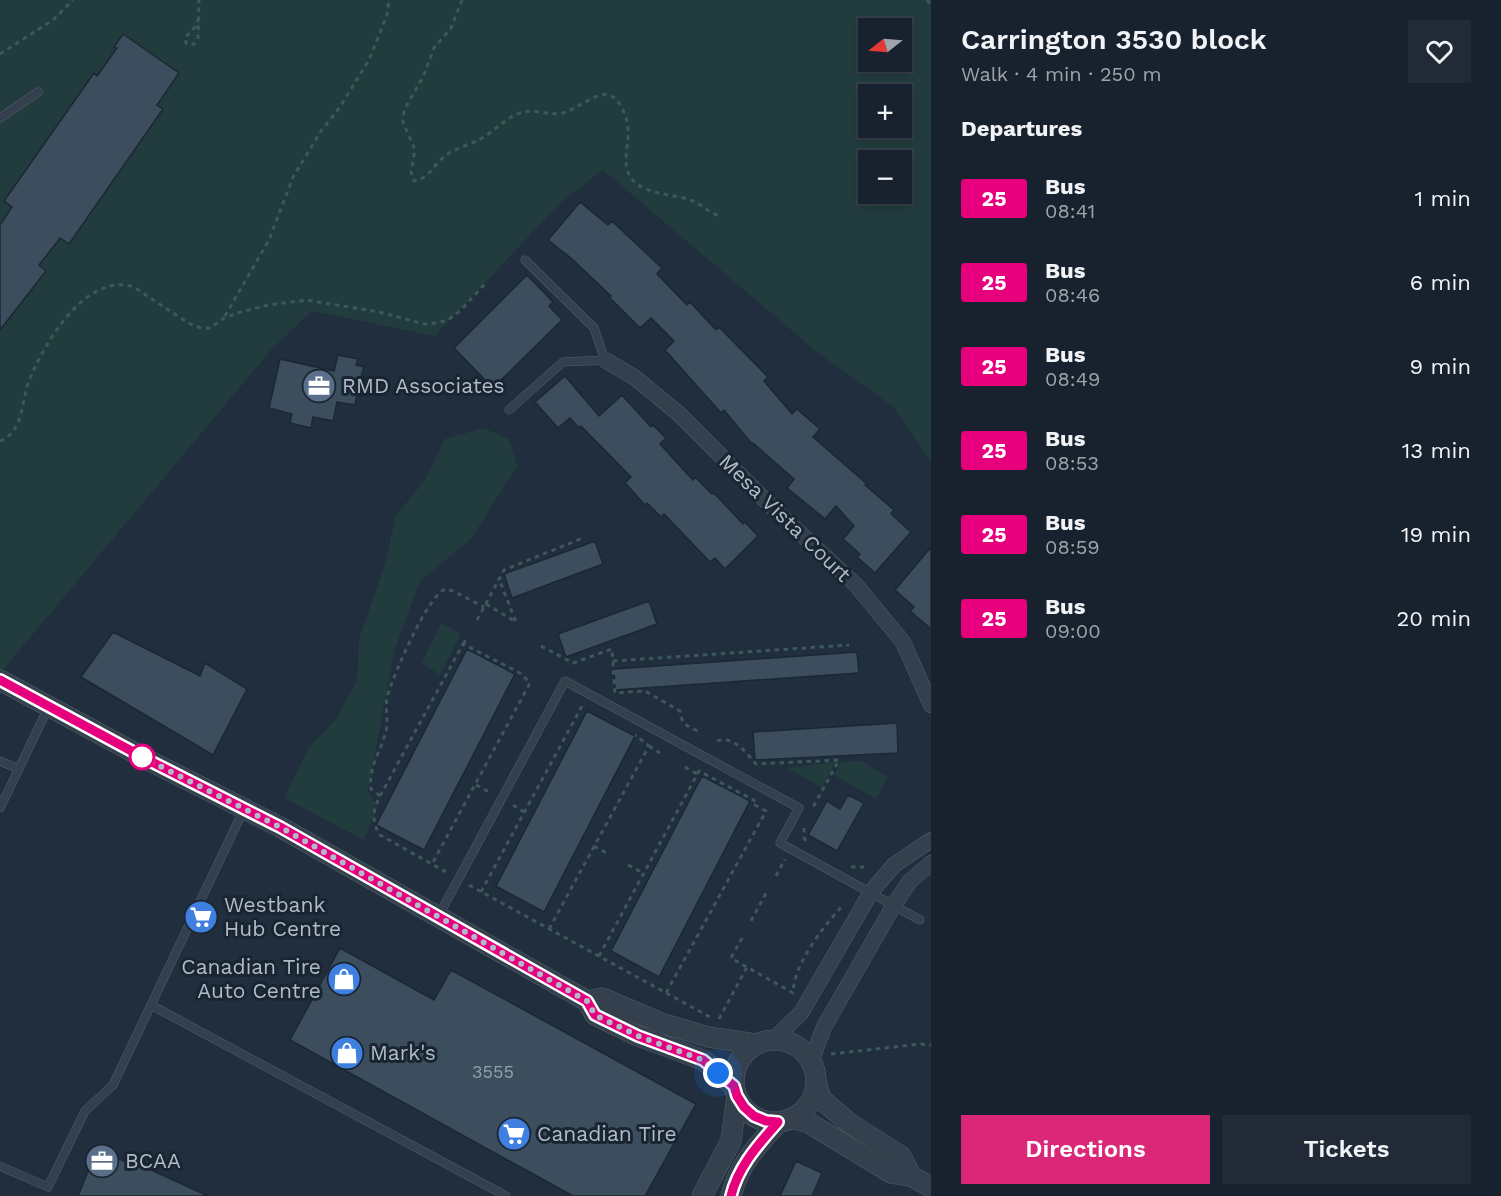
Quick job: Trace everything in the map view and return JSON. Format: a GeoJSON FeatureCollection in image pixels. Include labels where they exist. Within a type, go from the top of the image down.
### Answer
{"type":"FeatureCollection","features":[{"type":"Feature","properties":{"kind":"street","name":"Mesa Vista Court"},"geometry":{"type":"LineString","coordinates":[[605,360],[634,377],[680,414],[775,510],[856,585],[903,642],[931,705]]}},
{"type":"Feature","properties":{"kind":"street"},"geometry":{"type":"LineString","coordinates":[[0,680],[280,827],[439,915],[587,1001],[595,1015],[638,1036],[703,1060],[735,1091],[744,1107],[754,1116],[766,1121],[785,1120],[809,1123],[891,1173],[911,1176],[931,1187]]}},
{"type":"Feature","properties":{"kind":"street"},"geometry":{"type":"LineString","coordinates":[[702,1196],[731,1141],[734,1074],[738,1062],[746,1052],[765,1042],[801,1013],[871,892],[894,865],[931,840]]}},
{"type":"Feature","properties":{"kind":"street"},"geometry":{"type":"LineString","coordinates":[[731,1196],[735,1181],[752,1152],[785,1120],[801,1112],[809,1104],[814,1093],[824,1027],[894,905],[910,881],[931,863]]}},
{"type":"Feature","properties":{"kind":"street"},"geometry":{"type":"LineString","coordinates":[[587,1001],[602,998],[661,1023],[708,1037],[765,1042],[785,1041],[819,1058]]}},
{"type":"Feature","properties":{"kind":"street"},"geometry":{"type":"LineString","coordinates":[[816,1082],[821,1099],[849,1123],[901,1156],[911,1176]]}},
{"type":"Feature","properties":{"kind":"lane"},"geometry":{"type":"LineString","coordinates":[[0,118],[38,92]]}},
{"type":"Feature","properties":{"kind":"lane"},"geometry":{"type":"LineString","coordinates":[[509,410],[564,362],[605,360],[594,328],[525,260]]}},
{"type":"Feature","properties":{"kind":"lane"},"geometry":{"type":"LineString","coordinates":[[439,915],[565,681],[799,808],[780,843],[920,920]]}},
{"type":"Feature","properties":{"kind":"lane"},"geometry":{"type":"LineString","coordinates":[[0,808],[49,707]]}},
{"type":"Feature","properties":{"kind":"lane"},"geometry":{"type":"LineString","coordinates":[[0,761],[19,769]]}},
{"type":"Feature","properties":{"kind":"lane"},"geometry":{"type":"LineString","coordinates":[[0,1166],[48,1187],[85,1111],[113,1085],[244,809]]}},
{"type":"Feature","properties":{"kind":"lane"},"geometry":{"type":"LineString","coordinates":[[151,1005],[506,1196]]}},
{"type":"Feature","properties":{"kind":"path"},"geometry":{"type":"LineString","coordinates":[[0,54],[53,20],[73,0]]}},
{"type":"Feature","properties":{"kind":"path"},"geometry":{"type":"LineString","coordinates":[[199,0],[199,18],[198,39],[194,44],[189,45],[185,42],[185,38],[199,18]]}},
{"type":"Feature","properties":{"kind":"path"},"geometry":{"type":"LineString","coordinates":[[224,318],[269,240],[293,177],[369,60],[387,15],[389,0]]}},
{"type":"Feature","properties":{"kind":"path"},"geometry":{"type":"LineString","coordinates":[[462,0],[450,27],[429,56],[423,77],[404,110],[404,122],[415,150],[411,172],[414,181],[425,177],[447,154],[482,138],[518,114],[529,110],[562,113],[594,96],[605,94],[614,97],[620,103],[626,117],[629,139],[627,170],[632,179],[645,188],[661,194],[692,200],[718,215]]}},
{"type":"Feature","properties":{"kind":"path"},"geometry":{"type":"LineString","coordinates":[[927,0],[931,5]]}},
{"type":"Feature","properties":{"kind":"path"},"geometry":{"type":"LineString","coordinates":[[0,441],[9,436],[16,426],[27,387],[43,351],[68,316],[86,298],[108,287],[129,285],[198,328],[210,328],[224,318],[268,305],[308,300],[379,312],[424,324],[436,323],[448,320],[460,311],[486,283]]}},
{"type":"Feature","properties":{"kind":"path"},"geometry":{"type":"LineString","coordinates":[[477,620],[504,570],[583,538]]}},
{"type":"Feature","properties":{"kind":"path"},"geometry":{"type":"LineString","coordinates":[[380,796],[371,789],[370,780],[386,732],[388,695],[421,620],[437,596],[445,589],[485,605],[516,622],[499,579]]}},
{"type":"Feature","properties":{"kind":"path"},"geometry":{"type":"LineString","coordinates":[[446,872],[380,835],[375,827],[374,809],[466,638]]}},
{"type":"Feature","properties":{"kind":"path"},"geometry":{"type":"LineString","coordinates":[[432,864],[530,683],[520,673],[463,644]]}},
{"type":"Feature","properties":{"kind":"path"},"geometry":{"type":"LineString","coordinates":[[612,661],[849,645]]}},
{"type":"Feature","properties":{"kind":"path"},"geometry":{"type":"LineString","coordinates":[[541,646],[573,663],[612,649],[615,693],[645,691],[680,711],[681,719],[687,727],[698,731]]}},
{"type":"Feature","properties":{"kind":"path"},"geometry":{"type":"LineString","coordinates":[[481,892],[582,706],[591,711]]}},
{"type":"Feature","properties":{"kind":"path"},"geometry":{"type":"LineString","coordinates":[[627,730],[660,753]]}},
{"type":"Feature","properties":{"kind":"path"},"geometry":{"type":"LineString","coordinates":[[549,929],[649,746]]}},
{"type":"Feature","properties":{"kind":"path"},"geometry":{"type":"LineString","coordinates":[[685,767],[697,774]]}},
{"type":"Feature","properties":{"kind":"path"},"geometry":{"type":"LineString","coordinates":[[599,956],[699,771],[757,802],[755,805],[766,811],[666,993]]}},
{"type":"Feature","properties":{"kind":"path"},"geometry":{"type":"LineString","coordinates":[[476,785],[491,793]]}},
{"type":"Feature","properties":{"kind":"path"},"geometry":{"type":"LineString","coordinates":[[509,803],[524,812]]}},
{"type":"Feature","properties":{"kind":"path"},"geometry":{"type":"LineString","coordinates":[[594,846],[610,855]]}},
{"type":"Feature","properties":{"kind":"path"},"geometry":{"type":"LineString","coordinates":[[776,876],[785,858]]}},
{"type":"Feature","properties":{"kind":"path"},"geometry":{"type":"LineString","coordinates":[[628,865],[643,873]]}},
{"type":"Feature","properties":{"kind":"path"},"geometry":{"type":"LineString","coordinates":[[467,884],[718,1021]]}},
{"type":"Feature","properties":{"kind":"path"},"geometry":{"type":"LineString","coordinates":[[751,921],[766,893]]}},
{"type":"Feature","properties":{"kind":"path"},"geometry":{"type":"LineString","coordinates":[[742,938],[731,958],[793,993],[794,980],[822,927],[845,903]]}},
{"type":"Feature","properties":{"kind":"path"},"geometry":{"type":"LineString","coordinates":[[716,1027],[747,968]]}},
{"type":"Feature","properties":{"kind":"path"},"geometry":{"type":"LineString","coordinates":[[819,1058],[921,1044],[931,1045]]}},
{"type":"Feature","properties":{"kind":"green space"},"geometry":{"type":"Polygon","coordinates":[[[0,0],[931,0],[931,462],[894,407],[817,352],[603,170],[562,201],[435,336],[312,311],[271,350],[2,671],[0,669],[0,0]]]}},
{"type":"Feature","properties":{"kind":"green space"},"geometry":{"type":"Polygon","coordinates":[[[483,428],[509,439],[517,466],[471,539],[420,581],[395,649],[368,790],[377,807],[364,840],[284,798],[309,748],[337,718],[357,680],[359,639],[384,567],[396,516],[426,478],[445,439],[483,428]]]}},
{"type":"Feature","properties":{"kind":"green space"},"geometry":{"type":"Polygon","coordinates":[[[441,623],[461,634],[440,675],[422,663],[441,623]]]}},
{"type":"Feature","properties":{"kind":"green space"},"geometry":{"type":"Polygon","coordinates":[[[861,761],[888,777],[876,799],[834,775],[841,762],[861,761]]]}},
{"type":"Feature","properties":{"kind":"green space"},"geometry":{"type":"Polygon","coordinates":[[[835,762],[822,788],[787,768],[835,762]]]}},
{"type":"Feature","properties":{"kind":"building"},"geometry":{"type":"Polygon","coordinates":[[[123,34],[179,73],[157,105],[163,109],[69,244],[60,238],[39,265],[46,271],[0,330],[0,225],[12,207],[4,201],[94,73],[97,76],[117,48],[114,47],[123,34]]]}},
{"type":"Feature","properties":{"kind":"building"},"geometry":{"type":"Polygon","coordinates":[[[580,202],[608,225],[612,221],[662,268],[657,274],[687,305],[690,302],[716,330],[719,327],[768,377],[764,381],[792,414],[797,409],[820,429],[813,437],[894,510],[891,514],[911,532],[875,573],[857,557],[860,554],[843,539],[854,526],[836,506],[825,519],[787,488],[794,479],[752,444],[724,410],[721,413],[665,350],[674,341],[651,318],[640,328],[609,297],[611,296],[548,240],[580,202]]]}},
{"type":"Feature","properties":{"kind":"building"},"geometry":{"type":"Polygon","coordinates":[[[527,275],[553,302],[549,306],[562,320],[493,388],[454,348],[527,275]]]}},
{"type":"Feature","properties":{"kind":"building","name":"RMD Associates"},"geometry":{"type":"Polygon","coordinates":[[[338,355],[358,359],[356,365],[364,367],[361,377],[365,378],[362,396],[357,395],[355,405],[337,402],[333,421],[313,417],[311,428],[290,423],[292,414],[269,408],[280,359],[334,371],[338,355]]]}},
{"type":"Feature","properties":{"kind":"building"},"geometry":{"type":"Polygon","coordinates":[[[565,376],[599,416],[622,395],[651,427],[653,425],[666,438],[660,444],[693,480],[695,477],[712,494],[714,493],[743,524],[745,522],[758,536],[725,569],[715,558],[710,562],[664,514],[661,517],[647,503],[645,505],[625,483],[631,477],[581,426],[579,428],[570,418],[558,428],[535,402],[565,376]]]}},
{"type":"Feature","properties":{"kind":"building"},"geometry":{"type":"Polygon","coordinates":[[[595,541],[603,564],[512,598],[504,574],[595,541]]]}},
{"type":"Feature","properties":{"kind":"building"},"geometry":{"type":"Polygon","coordinates":[[[931,547],[931,629],[910,611],[914,607],[895,590],[931,547]]]}},
{"type":"Feature","properties":{"kind":"building"},"geometry":{"type":"Polygon","coordinates":[[[649,601],[657,624],[566,657],[558,634],[649,601]]]}},
{"type":"Feature","properties":{"kind":"building"},"geometry":{"type":"Polygon","coordinates":[[[113,632],[200,676],[205,663],[247,689],[213,755],[81,677],[113,632]]]}},
{"type":"Feature","properties":{"kind":"building"},"geometry":{"type":"Polygon","coordinates":[[[467,649],[515,674],[424,850],[376,825],[467,649]]]}},
{"type":"Feature","properties":{"kind":"building"},"geometry":{"type":"Polygon","coordinates":[[[857,652],[859,673],[615,690],[614,669],[857,652]]]}},
{"type":"Feature","properties":{"kind":"building"},"geometry":{"type":"Polygon","coordinates":[[[587,711],[635,736],[544,912],[496,886],[587,711]]]}},
{"type":"Feature","properties":{"kind":"building"},"geometry":{"type":"Polygon","coordinates":[[[897,723],[898,753],[755,760],[753,732],[897,723]]]}},
{"type":"Feature","properties":{"kind":"building"},"geometry":{"type":"Polygon","coordinates":[[[702,776],[750,801],[659,977],[611,951],[702,776]]]}},
{"type":"Feature","properties":{"kind":"building"},"geometry":{"type":"Polygon","coordinates":[[[848,795],[864,803],[837,851],[808,835],[827,801],[840,809],[848,795]]]}},
{"type":"Feature","properties":{"kind":"building"},"geometry":{"type":"Polygon","coordinates":[[[340,948],[434,1000],[451,970],[696,1104],[645,1196],[573,1196],[290,1040],[340,948]]]}},
{"type":"Feature","properties":{"kind":"building"},"geometry":{"type":"Polygon","coordinates":[[[97,1149],[126,1162],[127,1159],[208,1196],[78,1196],[97,1149]]]}},
{"type":"Feature","properties":{"kind":"building"},"geometry":{"type":"Polygon","coordinates":[[[796,1161],[822,1173],[812,1196],[780,1196],[796,1161]]]}},
{"type":"Feature","properties":{"kind":"bus line","name":"25"},"geometry":{"type":"LineString","coordinates":[[0,680],[150,761],[280,827],[439,915],[587,1001],[595,1015],[638,1036],[703,1060],[734,1086],[744,1107],[754,1116],[766,1121],[778,1122],[752,1152],[735,1181],[731,1196]]}},
{"type":"Feature","properties":{"kind":"place","name":"RMD Associates"},"geometry":{"type":"Point","coordinates":[319,386]}},
{"type":"Feature","properties":{"kind":"place","name":"Westbank Hub Centre"},"geometry":{"type":"Point","coordinates":[201,917]}},
{"type":"Feature","properties":{"kind":"place","name":"Canadian Tire Auto Centre"},"geometry":{"type":"Point","coordinates":[344,979]}},
{"type":"Feature","properties":{"kind":"place","name":"Mark's"},"geometry":{"type":"Point","coordinates":[347,1053]}},
{"type":"Feature","properties":{"kind":"place","name":"Canadian Tire"},"geometry":{"type":"Point","coordinates":[514,1134]}},
{"type":"Feature","properties":{"kind":"place","name":"BCAA"},"geometry":{"type":"Point","coordinates":[102,1161]}},
{"type":"Feature","properties":{"kind":"route"},"geometry":{"type":"LineString","coordinates":[[142,757],[280,827],[439,915],[587,1001],[595,1015],[638,1036],[691,1054],[703,1060],[718,1073]]}}]}
